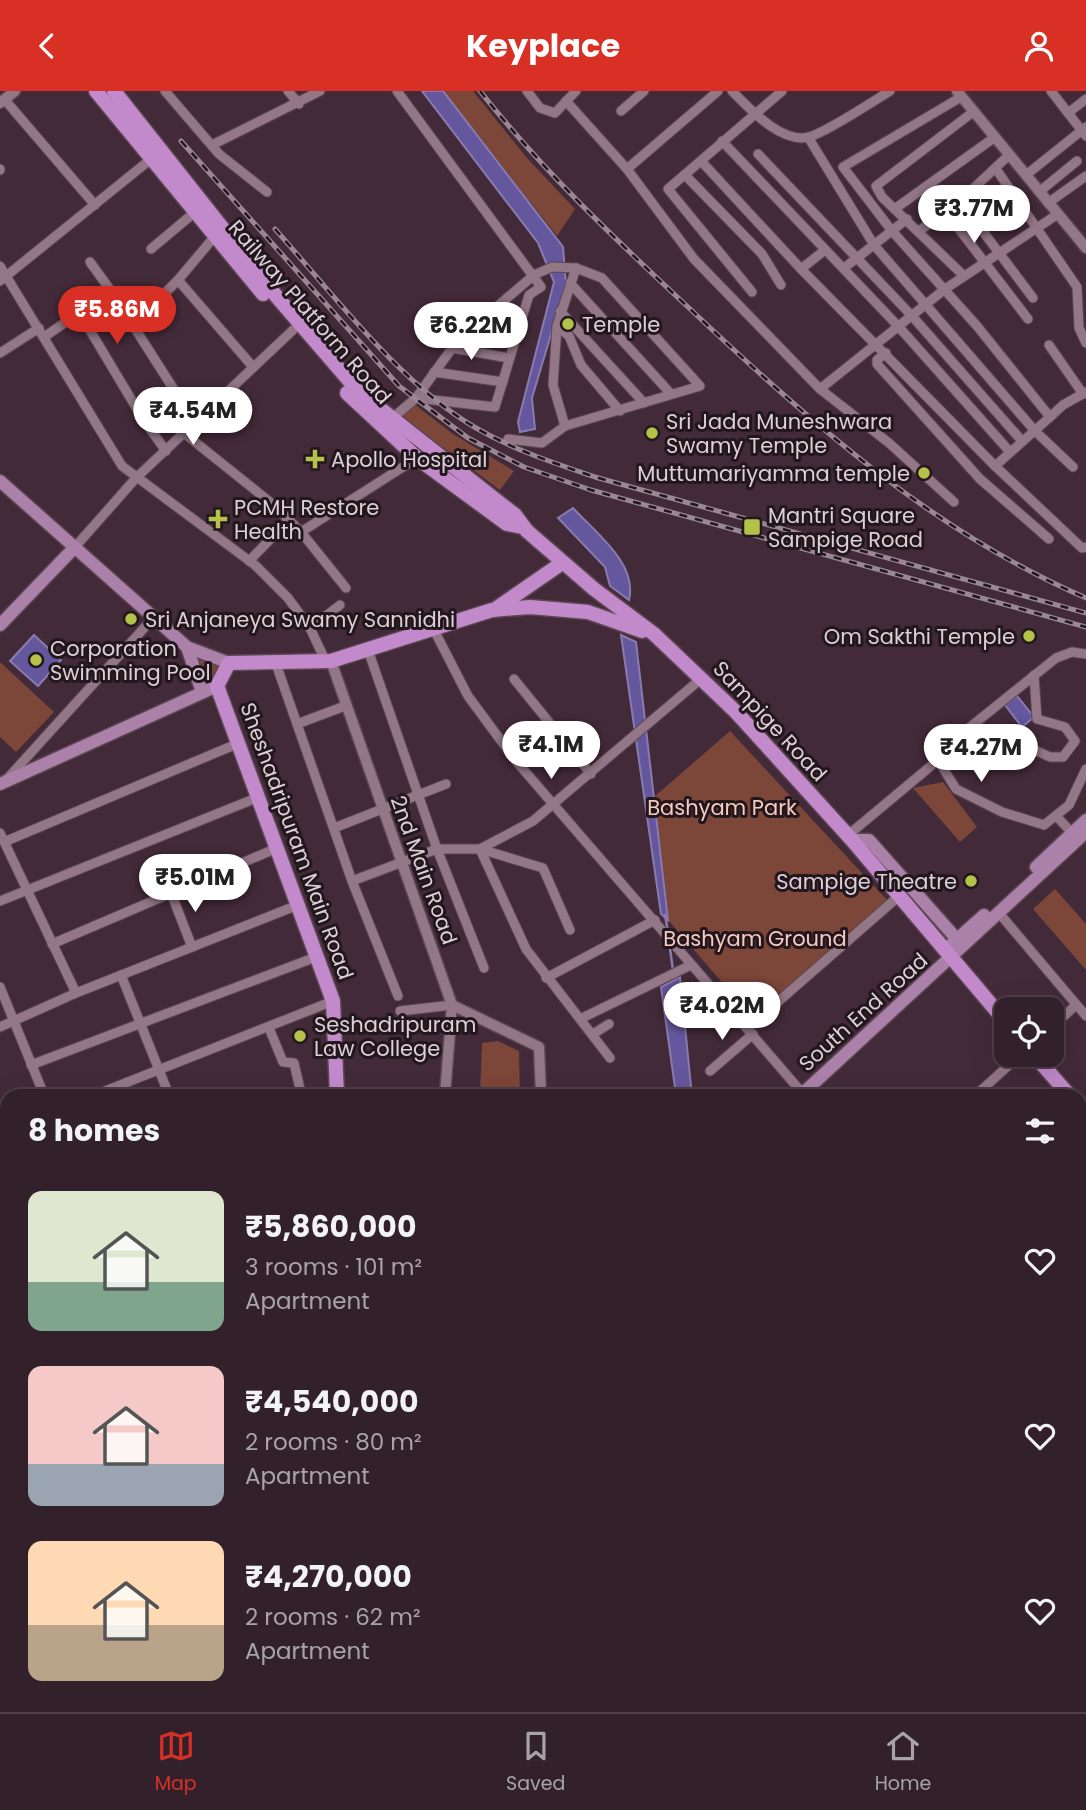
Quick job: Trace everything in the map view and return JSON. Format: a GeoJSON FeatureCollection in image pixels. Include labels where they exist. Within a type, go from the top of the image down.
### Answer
{"type":"FeatureCollection","features":[{"type":"Feature","properties":{"kind":"main road","name":"Railway Platform Road"},"geometry":{"type":"LineString","coordinates":[[96,91],[353,399],[515,515],[522,527],[562,563],[644,629]]}},
{"type":"Feature","properties":{"kind":"main road","name":"Railway Platform Road"},"geometry":{"type":"LineString","coordinates":[[114,91],[283,304],[417,459],[507,524],[522,527]]}},
{"type":"Feature","properties":{"kind":"main road"},"geometry":{"type":"LineString","coordinates":[[0,481],[187,647],[229,663],[329,662],[492,610],[562,563]]}},
{"type":"Feature","properties":{"kind":"main road"},"geometry":{"type":"LineString","coordinates":[[0,625],[75,547]]}},
{"type":"Feature","properties":{"kind":"main road"},"geometry":{"type":"LineString","coordinates":[[492,610],[546,607],[613,619],[644,629]]}},
{"type":"Feature","properties":{"kind":"main road","name":"Sampige Road"},"geometry":{"type":"LineString","coordinates":[[644,629],[702,678],[849,838],[994,1008]]}},
{"type":"Feature","properties":{"kind":"main road"},"geometry":{"type":"LineString","coordinates":[[187,647],[202,692]]}},
{"type":"Feature","properties":{"kind":"main road"},"geometry":{"type":"LineString","coordinates":[[2,784],[217,686],[229,663]]}},
{"type":"Feature","properties":{"kind":"main road","name":"Sheshadripuram Main Road"},"geometry":{"type":"LineString","coordinates":[[217,686],[332,1001],[337,1089]]}},
{"type":"Feature","properties":{"kind":"main road"},"geometry":{"type":"LineString","coordinates":[[960,944],[999,913],[1079,835],[1086,820]]}},
{"type":"Feature","properties":{"kind":"main road"},"geometry":{"type":"LineString","coordinates":[[960,944],[1079,835]]}},
{"type":"Feature","properties":{"kind":"main road","name":"Sampige Road"},"geometry":{"type":"LineString","coordinates":[[849,838],[869,840],[960,944]]}},
{"type":"Feature","properties":{"kind":"main road","name":"South End Road"},"geometry":{"type":"LineString","coordinates":[[808,1089],[960,944]]}},
{"type":"Feature","properties":{"kind":"main road"},"geometry":{"type":"LineString","coordinates":[[1044,1067],[1064,1089]]}},
{"type":"Feature","properties":{"kind":"street"},"geometry":{"type":"LineString","coordinates":[[15,91],[2,101],[95,205]]}},
{"type":"Feature","properties":{"kind":"street"},"geometry":{"type":"LineString","coordinates":[[165,91],[212,145],[267,192]]}},
{"type":"Feature","properties":{"kind":"street"},"geometry":{"type":"LineString","coordinates":[[288,91],[299,104]]}},
{"type":"Feature","properties":{"kind":"street"},"geometry":{"type":"LineString","coordinates":[[212,145],[299,104],[320,91]]}},
{"type":"Feature","properties":{"kind":"street"},"geometry":{"type":"LineString","coordinates":[[397,91],[541,288],[529,295],[495,407],[416,398]]}},
{"type":"Feature","properties":{"kind":"street"},"geometry":{"type":"LineString","coordinates":[[527,91],[540,108],[555,113],[576,91]]}},
{"type":"Feature","properties":{"kind":"street"},"geometry":{"type":"LineString","coordinates":[[621,111],[644,91]]}},
{"type":"Feature","properties":{"kind":"street"},"geometry":{"type":"LineString","coordinates":[[627,169],[718,91]]}},
{"type":"Feature","properties":{"kind":"street"},"geometry":{"type":"LineString","coordinates":[[732,91],[757,115],[789,135],[808,137],[890,91]]}},
{"type":"Feature","properties":{"kind":"street"},"geometry":{"type":"LineString","coordinates":[[752,292],[668,189],[782,91]]}},
{"type":"Feature","properties":{"kind":"street"},"geometry":{"type":"LineString","coordinates":[[1026,175],[1085,131],[1051,91]]}},
{"type":"Feature","properties":{"kind":"street"},"geometry":{"type":"LineString","coordinates":[[1050,417],[945,289],[892,231],[843,167],[959,94],[1086,248]]}},
{"type":"Feature","properties":{"kind":"street"},"geometry":{"type":"LineString","coordinates":[[1068,113],[1086,99]]}},
{"type":"Feature","properties":{"kind":"street"},"geometry":{"type":"LineString","coordinates":[[566,101],[627,169],[694,259],[820,389],[889,443],[954,502]]}},
{"type":"Feature","properties":{"kind":"street"},"geometry":{"type":"LineString","coordinates":[[964,276],[876,188],[879,182],[974,112]]}},
{"type":"Feature","properties":{"kind":"street"},"geometry":{"type":"LineString","coordinates":[[808,137],[874,245],[1035,431],[1073,467]]}},
{"type":"Feature","properties":{"kind":"street"},"geometry":{"type":"LineString","coordinates":[[896,208],[995,137]]}},
{"type":"Feature","properties":{"kind":"street"},"geometry":{"type":"LineString","coordinates":[[722,141],[898,326],[1010,452]]}},
{"type":"Feature","properties":{"kind":"street"},"geometry":{"type":"LineString","coordinates":[[758,154],[912,316],[1023,441]]}},
{"type":"Feature","properties":{"kind":"street"},"geometry":{"type":"LineString","coordinates":[[919,232],[960,201],[1009,155]]}},
{"type":"Feature","properties":{"kind":"street"},"geometry":{"type":"LineString","coordinates":[[4,278],[152,159]]}},
{"type":"Feature","properties":{"kind":"street"},"geometry":{"type":"LineString","coordinates":[[1039,192],[1077,161]]}},
{"type":"Feature","properties":{"kind":"street"},"geometry":{"type":"LineString","coordinates":[[702,162],[801,269],[995,466],[1082,548],[1086,547]]}},
{"type":"Feature","properties":{"kind":"street"},"geometry":{"type":"LineString","coordinates":[[996,169],[1034,230],[1077,287],[1079,328],[1086,343]]}},
{"type":"Feature","properties":{"kind":"street"},"geometry":{"type":"LineString","coordinates":[[685,175],[762,254],[781,285]]}},
{"type":"Feature","properties":{"kind":"street"},"geometry":{"type":"LineString","coordinates":[[1048,203],[1086,176]]}},
{"type":"Feature","properties":{"kind":"street"},"geometry":{"type":"LineString","coordinates":[[960,201],[1033,298]]}},
{"type":"Feature","properties":{"kind":"street"},"geometry":{"type":"LineString","coordinates":[[150,249],[195,212]]}},
{"type":"Feature","properties":{"kind":"street"},"geometry":{"type":"LineString","coordinates":[[946,212],[983,264],[1028,319]]}},
{"type":"Feature","properties":{"kind":"street"},"geometry":{"type":"LineString","coordinates":[[820,389],[945,289],[1058,214]]}},
{"type":"Feature","properties":{"kind":"street"},"geometry":{"type":"LineString","coordinates":[[844,268],[907,219]]}},
{"type":"Feature","properties":{"kind":"street"},"geometry":{"type":"LineString","coordinates":[[133,325],[178,280],[215,236]]}},
{"type":"Feature","properties":{"kind":"street"},"geometry":{"type":"LineString","coordinates":[[801,269],[825,250]]}},
{"type":"Feature","properties":{"kind":"street"},"geometry":{"type":"LineString","coordinates":[[90,262],[196,424]]}},
{"type":"Feature","properties":{"kind":"street"},"geometry":{"type":"LineString","coordinates":[[0,266],[4,278],[41,332],[122,466],[249,561],[288,598],[310,628],[329,662]]}},
{"type":"Feature","properties":{"kind":"street"},"geometry":{"type":"LineString","coordinates":[[386,423],[416,398],[452,348],[534,275],[552,267],[573,267],[602,278],[700,386],[565,426],[542,443],[513,440]]}},
{"type":"Feature","properties":{"kind":"street"},"geometry":{"type":"LineString","coordinates":[[565,426],[553,385],[557,326],[573,267]]}},
{"type":"Feature","properties":{"kind":"street"},"geometry":{"type":"LineString","coordinates":[[178,280],[253,367]]}},
{"type":"Feature","properties":{"kind":"street"},"geometry":{"type":"LineString","coordinates":[[570,283],[671,394]]}},
{"type":"Feature","properties":{"kind":"street"},"geometry":{"type":"LineString","coordinates":[[0,353],[79,312],[111,291]]}},
{"type":"Feature","properties":{"kind":"street"},"geometry":{"type":"LineString","coordinates":[[560,311],[644,403]]}},
{"type":"Feature","properties":{"kind":"street"},"geometry":{"type":"LineString","coordinates":[[79,312],[166,451]]}},
{"type":"Feature","properties":{"kind":"street"},"geometry":{"type":"LineString","coordinates":[[557,326],[569,336],[581,365],[620,411]]}},
{"type":"Feature","properties":{"kind":"street"},"geometry":{"type":"LineString","coordinates":[[75,547],[136,478],[293,330]]}},
{"type":"Feature","properties":{"kind":"street"},"geometry":{"type":"LineString","coordinates":[[995,466],[1050,417],[1085,393],[1049,345]]}},
{"type":"Feature","properties":{"kind":"street"},"geometry":{"type":"LineString","coordinates":[[452,348],[509,358]]}},
{"type":"Feature","properties":{"kind":"street"},"geometry":{"type":"LineString","coordinates":[[886,353],[877,360],[877,364],[940,437],[980,479],[1049,539]]}},
{"type":"Feature","properties":{"kind":"street"},"geometry":{"type":"LineString","coordinates":[[434,372],[503,381]]}},
{"type":"Feature","properties":{"kind":"street"},"geometry":{"type":"LineString","coordinates":[[185,434],[289,520],[346,588]]}},
{"type":"Feature","properties":{"kind":"street"},"geometry":{"type":"LineString","coordinates":[[301,533],[417,459]]}},
{"type":"Feature","properties":{"kind":"street"},"geometry":{"type":"LineString","coordinates":[[249,561],[289,520]]}},
{"type":"Feature","properties":{"kind":"street"},"geometry":{"type":"LineString","coordinates":[[310,628],[340,605]]}},
{"type":"Feature","properties":{"kind":"street"},"geometry":{"type":"LineString","coordinates":[[2,784],[154,617]]}},
{"type":"Feature","properties":{"kind":"street"},"geometry":{"type":"LineString","coordinates":[[434,630],[468,696],[553,807],[655,920],[797,1089]]}},
{"type":"Feature","properties":{"kind":"street"},"geometry":{"type":"LineString","coordinates":[[368,650],[417,795],[484,968]]}},
{"type":"Feature","properties":{"kind":"street"},"geometry":{"type":"LineString","coordinates":[[849,838],[969,728],[1056,657],[1072,652],[1086,654]]}},
{"type":"Feature","properties":{"kind":"street","name":"2nd Main Road"},"geometry":{"type":"LineString","coordinates":[[329,662],[403,861],[452,1005],[445,1089]]}},
{"type":"Feature","properties":{"kind":"street"},"geometry":{"type":"LineString","coordinates":[[276,664],[352,881],[398,996]]}},
{"type":"Feature","properties":{"kind":"street"},"geometry":{"type":"LineString","coordinates":[[969,728],[1008,738],[1050,757],[1063,757],[1075,741],[1065,727],[1037,719],[1034,675]]}},
{"type":"Feature","properties":{"kind":"street"},"geometry":{"type":"LineString","coordinates":[[480,849],[553,807],[702,678]]}},
{"type":"Feature","properties":{"kind":"street"},"geometry":{"type":"LineString","coordinates":[[514,680],[591,774]]}},
{"type":"Feature","properties":{"kind":"street"},"geometry":{"type":"LineString","coordinates":[[297,724],[345,706]]}},
{"type":"Feature","properties":{"kind":"street"},"geometry":{"type":"LineString","coordinates":[[76,993],[2,838],[239,743]]}},
{"type":"Feature","properties":{"kind":"street"},"geometry":{"type":"LineString","coordinates":[[938,759],[956,789],[1002,812],[1042,825],[1057,817],[1074,797],[1086,769]]}},
{"type":"Feature","properties":{"kind":"street"},"geometry":{"type":"LineString","coordinates":[[334,828],[446,784]]}},
{"type":"Feature","properties":{"kind":"street"},"geometry":{"type":"LineString","coordinates":[[0,901],[258,797]]}},
{"type":"Feature","properties":{"kind":"street"},"geometry":{"type":"LineString","coordinates":[[1057,817],[1079,835]]}},
{"type":"Feature","properties":{"kind":"street"},"geometry":{"type":"LineString","coordinates":[[52,944],[277,848]]}},
{"type":"Feature","properties":{"kind":"street"},"geometry":{"type":"LineString","coordinates":[[352,881],[437,849],[480,849],[543,868],[570,930]]}},
{"type":"Feature","properties":{"kind":"street"},"geometry":{"type":"LineString","coordinates":[[480,849],[526,949],[610,1058]]}},
{"type":"Feature","properties":{"kind":"street"},"geometry":{"type":"LineString","coordinates":[[170,893],[192,947]]}},
{"type":"Feature","properties":{"kind":"street"},"geometry":{"type":"LineString","coordinates":[[710,1071],[899,896]]}},
{"type":"Feature","properties":{"kind":"street"},"geometry":{"type":"LineString","coordinates":[[0,1027],[76,993],[298,905]]}},
{"type":"Feature","properties":{"kind":"street"},"geometry":{"type":"LineString","coordinates":[[999,913],[1086,1016]]}},
{"type":"Feature","properties":{"kind":"street"},"geometry":{"type":"LineString","coordinates":[[546,978],[655,920]]}},
{"type":"Feature","properties":{"kind":"street"},"geometry":{"type":"LineString","coordinates":[[32,1065],[316,957]]}},
{"type":"Feature","properties":{"kind":"street"},"geometry":{"type":"LineString","coordinates":[[579,1019],[691,965]]}},
{"type":"Feature","properties":{"kind":"street"},"geometry":{"type":"LineString","coordinates":[[121,975],[167,1089]]}},
{"type":"Feature","properties":{"kind":"street"},"geometry":{"type":"LineString","coordinates":[[0,986],[42,1089]]}},
{"type":"Feature","properties":{"kind":"street"},"geometry":{"type":"LineString","coordinates":[[110,1089],[332,1001]]}},
{"type":"Feature","properties":{"kind":"street"},"geometry":{"type":"LineString","coordinates":[[400,1011],[452,1005],[539,1047],[541,1089]]}},
{"type":"Feature","properties":{"kind":"street"},"geometry":{"type":"LineString","coordinates":[[1064,1016],[1076,1005]]}},
{"type":"Feature","properties":{"kind":"street"},"geometry":{"type":"LineString","coordinates":[[593,1034],[608,1024]]}},
{"type":"Feature","properties":{"kind":"street"},"geometry":{"type":"LineString","coordinates":[[269,1028],[283,1062],[294,1063],[300,1089]]}},
{"type":"Feature","properties":{"kind":"street"},"geometry":{"type":"LineString","coordinates":[[983,1089],[1007,1067]]}},
{"type":"Feature","properties":{"kind":"green space"},"geometry":{"type":"Polygon","coordinates":[[[443,91],[473,91],[527,158],[575,209],[557,236],[443,91]]]}},
{"type":"Feature","properties":{"kind":"green space"},"geometry":{"type":"Polygon","coordinates":[[[414,404],[453,434],[514,471],[500,490],[402,417],[414,404]]]}},
{"type":"Feature","properties":{"kind":"green space"},"geometry":{"type":"Polygon","coordinates":[[[191,651],[224,664],[214,679],[200,682],[191,651]]]}},
{"type":"Feature","properties":{"kind":"green space"},"geometry":{"type":"Polygon","coordinates":[[[0,662],[54,712],[16,752],[0,737],[0,662]]]}},
{"type":"Feature","properties":{"kind":"green space","name":"Bashyam Park"},"geometry":{"type":"Polygon","coordinates":[[[730,731],[887,900],[753,1018],[669,921],[654,797],[730,731]]]}},
{"type":"Feature","properties":{"kind":"green space"},"geometry":{"type":"Polygon","coordinates":[[[943,782],[977,827],[960,842],[913,788],[943,782]]]}},
{"type":"Feature","properties":{"kind":"green space"},"geometry":{"type":"Polygon","coordinates":[[[1055,889],[1086,924],[1086,970],[1033,909],[1055,889]]]}},
{"type":"Feature","properties":{"kind":"green space"},"geometry":{"type":"Polygon","coordinates":[[[498,1041],[519,1051],[520,1089],[480,1089],[482,1043],[498,1041]]]}},
{"type":"Feature","properties":{"kind":"shaded area"},"geometry":{"type":"Polygon","coordinates":[[[422,91],[443,91],[563,247],[566,284],[532,398],[535,429],[520,432],[518,422],[554,282],[538,243],[422,91]]]}},
{"type":"Feature","properties":{"kind":"shaded area"},"geometry":{"type":"Polygon","coordinates":[[[573,508],[621,562],[630,587],[629,600],[610,586],[605,567],[558,518],[573,508]]]}},
{"type":"Feature","properties":{"kind":"shaded area","name":"Corporation Swimming Pool"},"geometry":{"type":"Polygon","coordinates":[[[34,635],[61,660],[38,686],[10,661],[34,635]]]}},
{"type":"Feature","properties":{"kind":"shaded area"},"geometry":{"type":"Polygon","coordinates":[[[621,635],[636,642],[668,920],[661,914],[621,635]]]}},
{"type":"Feature","properties":{"kind":"shaded area"},"geometry":{"type":"Polygon","coordinates":[[[1017,696],[1034,717],[1022,727],[1005,705],[1017,696]]]}},
{"type":"Feature","properties":{"kind":"shaded area"},"geometry":{"type":"Polygon","coordinates":[[[680,977],[691,1089],[675,1089],[661,987],[680,977]]]}},
{"type":"Feature","properties":{"kind":"waterway"},"geometry":{"type":"LineString","coordinates":[[665,915],[668,932]]}},
{"type":"Feature","properties":{"kind":"waterway"},"geometry":{"type":"LineString","coordinates":[[669,942],[673,970]]}},
{"type":"Feature","properties":{"kind":"railway"},"geometry":{"type":"LineString","coordinates":[[480,91],[554,177],[607,230],[734,350],[827,432],[875,471],[976,541],[1086,598]]}},
{"type":"Feature","properties":{"kind":"railway"},"geometry":{"type":"LineString","coordinates":[[181,141],[399,386],[468,438],[524,467],[591,490],[1086,627]]}},
{"type":"Feature","properties":{"kind":"railway"},"geometry":{"type":"LineString","coordinates":[[275,229],[394,363],[448,409],[505,443],[595,477],[1086,613]]}},
{"type":"Feature","properties":{"kind":"place","name":"Temple"},"geometry":{"type":"Point","coordinates":[568,324]}},
{"type":"Feature","properties":{"kind":"place","name":"Sri Jada Muneshwara Swamy Temple"},"geometry":{"type":"Point","coordinates":[652,433]}},
{"type":"Feature","properties":{"kind":"place","name":"Apollo Hospital"},"geometry":{"type":"Point","coordinates":[315,459]}},
{"type":"Feature","properties":{"kind":"place","name":"Muttumariyamma temple"},"geometry":{"type":"Point","coordinates":[924,473]}},
{"type":"Feature","properties":{"kind":"place","name":"PCMH Restore Health"},"geometry":{"type":"Point","coordinates":[218,519]}},
{"type":"Feature","properties":{"kind":"place","name":"Mantri Square Sampige Road"},"geometry":{"type":"Point","coordinates":[752,527]}},
{"type":"Feature","properties":{"kind":"place","name":"Sri Anjaneya Swamy Sannidhi"},"geometry":{"type":"Point","coordinates":[131,619]}},
{"type":"Feature","properties":{"kind":"place","name":"Om Sakthi Temple"},"geometry":{"type":"Point","coordinates":[1029,636]}},
{"type":"Feature","properties":{"kind":"place","name":"Corporation Swimming Pool"},"geometry":{"type":"Point","coordinates":[36,660]}},
{"type":"Feature","properties":{"kind":"place","name":"Sampige Theatre"},"geometry":{"type":"Point","coordinates":[971,881]}},
{"type":"Feature","properties":{"kind":"place","name":"Seshadripuram Law College"},"geometry":{"type":"Point","coordinates":[300,1036]}},
{"type":"Feature","properties":{"kind":"park label","name":"Bashyam Ground"},"geometry":{"type":"Point","coordinates":[755,938]}}]}
